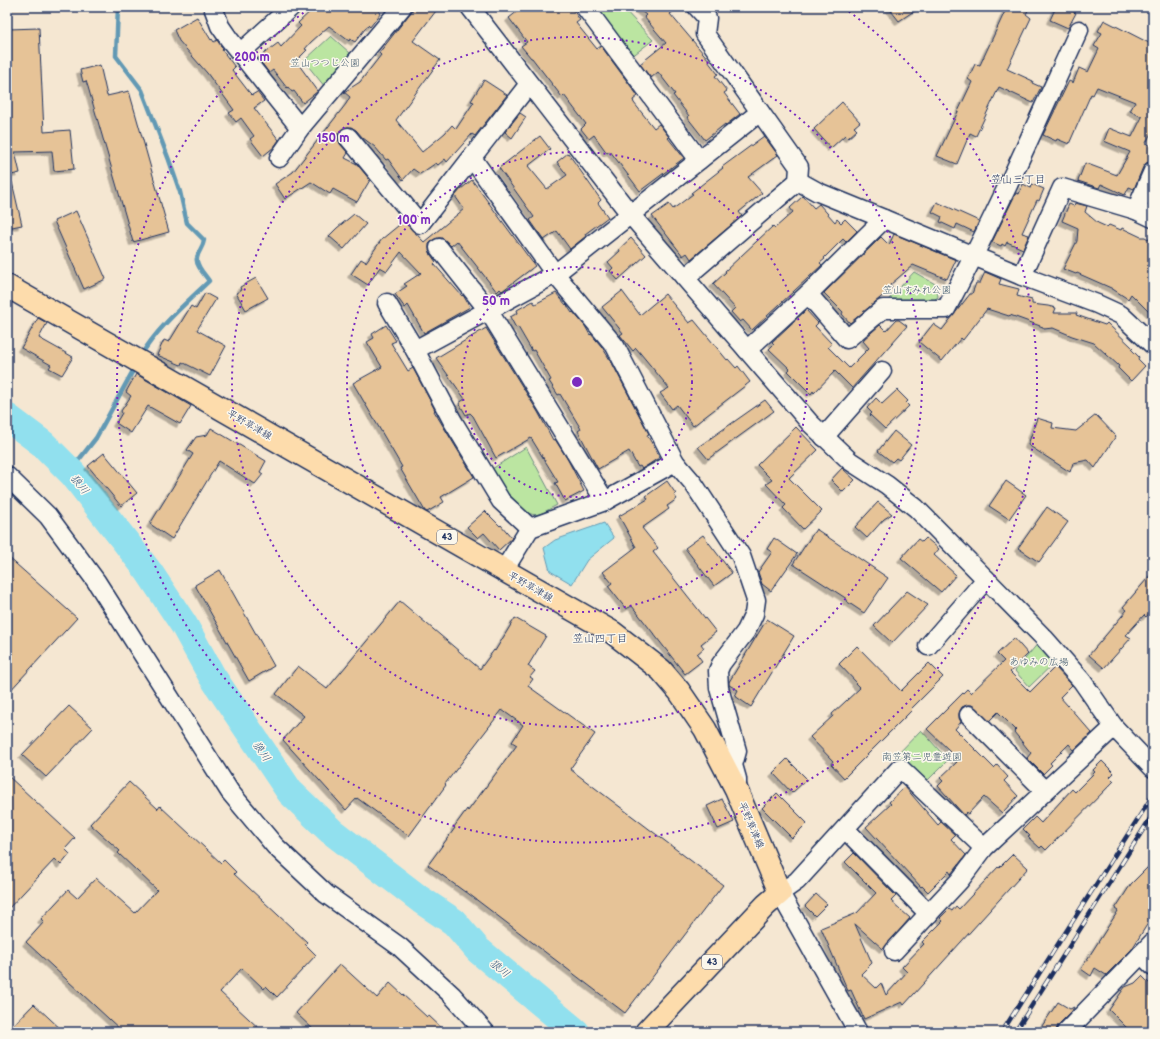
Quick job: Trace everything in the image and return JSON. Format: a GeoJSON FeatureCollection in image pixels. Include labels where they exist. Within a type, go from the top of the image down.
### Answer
{"type":"FeatureCollection","features":[{"type":"Feature","properties":{"kind":"main road","name":"平野草津線"},"geometry":{"type":"LineString","coordinates":[[7,286],[612,632],[661,670],[679,691],[705,730],[736,789],[780,893]]}},
{"type":"Feature","properties":{"kind":"main road","name":"43"},"geometry":{"type":"LineString","coordinates":[[646,1032],[766,905],[780,893]]}},
{"type":"Feature","properties":{"kind":"street"},"geometry":{"type":"LineString","coordinates":[[213,7],[220,26],[300,128]]}},
{"type":"Feature","properties":{"kind":"street"},"geometry":{"type":"LineString","coordinates":[[240,53],[292,7]]}},
{"type":"Feature","properties":{"kind":"street"},"geometry":{"type":"LineString","coordinates":[[279,158],[300,128],[402,7]]}},
{"type":"Feature","properties":{"kind":"street"},"geometry":{"type":"LineString","coordinates":[[470,7],[630,214],[824,437],[850,461],[887,484],[916,508],[1044,638],[1082,681],[1114,726],[1153,768]]}},
{"type":"Feature","properties":{"kind":"street"},"geometry":{"type":"LineString","coordinates":[[585,7],[699,160]]}},
{"type":"Feature","properties":{"kind":"street"},"geometry":{"type":"LineString","coordinates":[[685,278],[798,181],[799,167],[704,34],[707,18],[697,7]]}},
{"type":"Feature","properties":{"kind":"street"},"geometry":{"type":"LineString","coordinates":[[808,294],[847,339],[882,309],[946,309],[974,256],[1079,30]]}},
{"type":"Feature","properties":{"kind":"street"},"geometry":{"type":"LineString","coordinates":[[348,137],[420,224],[529,84]]}},
{"type":"Feature","properties":{"kind":"street"},"geometry":{"type":"LineString","coordinates":[[415,350],[555,274],[760,112]]}},
{"type":"Feature","properties":{"kind":"street"},"geometry":{"type":"LineString","coordinates":[[472,158],[555,274],[615,346],[675,462],[693,483],[741,556],[756,600],[754,614],[746,631],[721,664],[718,671],[719,688],[737,751],[733,765],[737,779],[736,789]]}},
{"type":"Feature","properties":{"kind":"street"},"geometry":{"type":"LineString","coordinates":[[1136,210],[1153,170]]}},
{"type":"Feature","properties":{"kind":"street"},"geometry":{"type":"LineString","coordinates":[[798,181],[818,192],[1121,315],[1153,345]]}},
{"type":"Feature","properties":{"kind":"street"},"geometry":{"type":"LineString","coordinates":[[1022,276],[1062,188],[1136,210],[1153,218]]}},
{"type":"Feature","properties":{"kind":"street"},"geometry":{"type":"LineString","coordinates":[[747,350],[808,294],[884,219]]}},
{"type":"Feature","properties":{"kind":"street"},"geometry":{"type":"LineString","coordinates":[[439,248],[488,310],[605,501]]}},
{"type":"Feature","properties":{"kind":"street"},"geometry":{"type":"LineString","coordinates":[[387,303],[415,350],[452,420],[501,501],[530,528]]}},
{"type":"Feature","properties":{"kind":"street"},"geometry":{"type":"LineString","coordinates":[[824,437],[882,371]]}},
{"type":"Feature","properties":{"kind":"street"},"geometry":{"type":"LineString","coordinates":[[504,570],[530,528],[605,501],[675,462]]}},
{"type":"Feature","properties":{"kind":"street"},"geometry":{"type":"LineString","coordinates":[[7,476],[48,516],[96,581],[230,792],[275,846],[326,894],[400,947],[452,995],[485,1032]]}},
{"type":"Feature","properties":{"kind":"street"},"geometry":{"type":"LineString","coordinates":[[928,646],[986,580]]}},
{"type":"Feature","properties":{"kind":"street"},"geometry":{"type":"LineString","coordinates":[[969,715],[1046,791]]}},
{"type":"Feature","properties":{"kind":"street"},"geometry":{"type":"LineString","coordinates":[[894,951],[960,880],[984,848],[1114,726]]}},
{"type":"Feature","properties":{"kind":"street"},"geometry":{"type":"LineString","coordinates":[[858,1032],[780,893],[797,881],[900,768],[984,848]]}},
{"type":"Feature","properties":{"kind":"street"},"geometry":{"type":"LineString","coordinates":[[845,828],[929,914]]}},
{"type":"Feature","properties":{"kind":"street"},"geometry":{"type":"LineString","coordinates":[[1066,1032],[1149,954]]}},
{"type":"Feature","properties":{"kind":"green space"},"geometry":{"type":"Polygon","coordinates":[[[595,7],[622,7],[653,40],[631,57],[595,7]]]}},
{"type":"Feature","properties":{"kind":"green space","name":"笠山つつじ公園"},"geometry":{"type":"Polygon","coordinates":[[[331,36],[350,53],[325,87],[304,61],[331,36]]]}},
{"type":"Feature","properties":{"kind":"green space","name":"笠山すみれ公園"},"geometry":{"type":"Polygon","coordinates":[[[914,272],[937,285],[938,297],[931,302],[887,301],[914,272]]]}},
{"type":"Feature","properties":{"kind":"green space"},"geometry":{"type":"Polygon","coordinates":[[[526,447],[557,505],[540,514],[532,514],[518,506],[492,469],[526,447]]]}},
{"type":"Feature","properties":{"kind":"green space","name":"あゆみの広場"},"geometry":{"type":"Polygon","coordinates":[[[1039,642],[1056,661],[1029,687],[1015,671],[1039,642]]]}},
{"type":"Feature","properties":{"kind":"green space","name":"南笠第二児童遊園"},"geometry":{"type":"Polygon","coordinates":[[[921,730],[948,760],[925,783],[897,755],[921,730]]]}},
{"type":"Feature","properties":{"kind":"water"},"geometry":{"type":"Polygon","coordinates":[[[604,523],[614,538],[587,560],[572,584],[550,571],[544,548],[555,540],[604,523]]]}},
{"type":"Feature","properties":{"kind":"building"},"geometry":{"type":"Polygon","coordinates":[[[315,7],[373,7],[381,13],[370,27],[368,25],[355,42],[350,39],[349,41],[329,26],[311,42],[305,49],[307,50],[296,61],[318,91],[303,103],[294,91],[292,92],[288,87],[287,88],[273,70],[269,73],[258,58],[278,43],[281,47],[301,26],[298,23],[315,7]]]}},
{"type":"Feature","properties":{"kind":"building"},"geometry":{"type":"Polygon","coordinates":[[[415,7],[439,7],[413,41],[440,60],[396,120],[422,152],[445,133],[452,125],[456,129],[474,102],[471,101],[484,80],[507,95],[475,136],[472,134],[447,162],[445,159],[438,165],[436,163],[420,174],[413,169],[403,180],[388,159],[386,160],[375,147],[363,138],[356,130],[351,127],[342,129],[338,133],[338,138],[340,144],[348,153],[345,158],[357,164],[370,180],[357,202],[333,189],[330,194],[311,182],[285,199],[275,184],[293,172],[346,104],[350,97],[344,92],[360,82],[381,55],[379,53],[415,7]]]}},
{"type":"Feature","properties":{"kind":"building"},"geometry":{"type":"Polygon","coordinates":[[[523,7],[571,7],[580,20],[576,23],[597,49],[601,46],[638,96],[633,100],[634,103],[654,128],[659,124],[684,158],[640,191],[610,151],[607,153],[594,135],[589,139],[581,129],[586,124],[564,95],[562,97],[521,46],[527,42],[509,18],[523,7]]]}},
{"type":"Feature","properties":{"kind":"building"},"geometry":{"type":"Polygon","coordinates":[[[636,7],[678,7],[670,14],[709,60],[708,61],[718,74],[715,76],[727,91],[724,93],[740,114],[705,140],[687,117],[689,116],[673,95],[675,94],[658,72],[651,78],[640,64],[666,43],[644,17],[646,15],[636,7]]]}},
{"type":"Feature","properties":{"kind":"building"},"geometry":{"type":"Polygon","coordinates":[[[888,7],[920,7],[899,21],[888,7]]]}},
{"type":"Feature","properties":{"kind":"building"},"geometry":{"type":"Polygon","coordinates":[[[1007,7],[1030,7],[1026,14],[1031,18],[1007,69],[1033,81],[1032,83],[1041,87],[1033,103],[999,87],[976,136],[970,133],[957,164],[937,156],[972,82],[968,79],[975,64],[980,65],[1007,7]]]}},
{"type":"Feature","properties":{"kind":"building"},"geometry":{"type":"Polygon","coordinates":[[[1056,7],[1062,7],[1076,13],[1068,28],[1050,20],[1056,7]]]}},
{"type":"Feature","properties":{"kind":"building"},"geometry":{"type":"Polygon","coordinates":[[[197,17],[211,40],[212,39],[214,42],[217,40],[223,49],[222,50],[235,67],[232,70],[249,92],[252,95],[257,92],[264,101],[254,108],[279,140],[274,147],[263,156],[250,139],[254,136],[241,118],[236,122],[229,113],[234,110],[207,73],[179,41],[174,30],[197,17]]]}},
{"type":"Feature","properties":{"kind":"building"},"geometry":{"type":"Polygon","coordinates":[[[1104,20],[1153,45],[1153,129],[1146,143],[1153,147],[1153,161],[1146,163],[1134,189],[1129,187],[1125,195],[1101,184],[1099,188],[1078,181],[1085,163],[1117,175],[1130,152],[1104,141],[1109,128],[1132,137],[1142,117],[1130,111],[1135,102],[1097,87],[1093,95],[1091,94],[1069,144],[1057,139],[1056,141],[1043,135],[1069,81],[1073,83],[1079,68],[1088,72],[1099,49],[1094,46],[1102,33],[1098,31],[1104,20]]]}},
{"type":"Feature","properties":{"kind":"building"},"geometry":{"type":"Polygon","coordinates":[[[39,28],[44,132],[70,130],[74,169],[54,171],[52,151],[15,152],[20,173],[7,176],[7,75],[11,75],[9,29],[39,28]]]}},
{"type":"Feature","properties":{"kind":"building"},"geometry":{"type":"Polygon","coordinates":[[[100,65],[107,96],[129,91],[169,232],[133,242],[88,87],[86,81],[83,82],[80,70],[100,65]]]}},
{"type":"Feature","properties":{"kind":"building"},"geometry":{"type":"Polygon","coordinates":[[[842,102],[860,122],[854,127],[857,130],[848,138],[845,135],[831,148],[814,129],[842,102]]]}},
{"type":"Feature","properties":{"kind":"building"},"geometry":{"type":"Polygon","coordinates":[[[520,113],[526,117],[512,138],[505,132],[520,113]]]}},
{"type":"Feature","properties":{"kind":"building"},"geometry":{"type":"Polygon","coordinates":[[[540,136],[550,149],[528,166],[547,189],[567,175],[557,162],[568,153],[601,200],[598,203],[608,217],[585,234],[586,236],[570,249],[557,231],[544,240],[530,220],[534,217],[499,168],[540,136]]]}},
{"type":"Feature","properties":{"kind":"building"},"geometry":{"type":"Polygon","coordinates":[[[764,136],[778,155],[748,177],[762,193],[739,212],[742,216],[691,259],[687,253],[683,256],[652,216],[669,204],[673,209],[693,194],[691,193],[723,168],[722,167],[764,136]]]}},
{"type":"Feature","properties":{"kind":"building"},"geometry":{"type":"Polygon","coordinates":[[[472,180],[535,266],[502,291],[500,289],[497,292],[457,241],[451,246],[442,238],[433,240],[429,244],[429,249],[436,262],[434,264],[462,296],[463,295],[470,307],[424,333],[408,305],[405,308],[395,294],[407,286],[404,284],[421,273],[401,252],[387,271],[380,267],[368,285],[351,274],[361,259],[366,262],[382,239],[404,221],[424,242],[464,209],[455,196],[472,180]]]}},
{"type":"Feature","properties":{"kind":"building"},"geometry":{"type":"Polygon","coordinates":[[[7,182],[12,182],[22,225],[7,228],[7,182]]]}},
{"type":"Feature","properties":{"kind":"building"},"geometry":{"type":"Polygon","coordinates":[[[1023,184],[1031,188],[1032,184],[1044,189],[1039,201],[1037,200],[1022,233],[1029,235],[1023,249],[1007,242],[1005,246],[1002,244],[1001,246],[992,242],[1016,193],[1019,194],[1023,184]]]}},
{"type":"Feature","properties":{"kind":"building"},"geometry":{"type":"Polygon","coordinates":[[[803,196],[814,208],[819,204],[835,222],[837,219],[841,223],[845,219],[857,231],[846,242],[843,239],[824,258],[825,259],[820,263],[822,265],[752,330],[743,320],[740,322],[731,312],[735,308],[713,284],[773,226],[775,228],[793,212],[790,208],[803,196]]]}},
{"type":"Feature","properties":{"kind":"building"},"geometry":{"type":"Polygon","coordinates":[[[937,202],[979,221],[974,232],[957,224],[955,229],[940,222],[942,217],[932,212],[937,202]]]}},
{"type":"Feature","properties":{"kind":"building"},"geometry":{"type":"Polygon","coordinates":[[[1075,203],[1087,206],[1085,212],[1098,223],[1107,227],[1109,225],[1121,230],[1122,228],[1141,237],[1145,237],[1153,242],[1153,316],[1131,294],[1128,299],[1111,288],[1077,273],[1076,274],[1063,269],[1077,241],[1078,228],[1062,221],[1069,204],[1074,206],[1075,203]]]}},
{"type":"Feature","properties":{"kind":"building"},"geometry":{"type":"Polygon","coordinates":[[[76,211],[106,279],[84,289],[54,221],[76,211]]]}},
{"type":"Feature","properties":{"kind":"building"},"geometry":{"type":"Polygon","coordinates":[[[354,214],[366,224],[344,249],[329,236],[354,214]]]}},
{"type":"Feature","properties":{"kind":"building"},"geometry":{"type":"Polygon","coordinates":[[[894,234],[956,260],[947,279],[913,265],[890,285],[892,288],[850,323],[842,314],[843,312],[824,293],[881,237],[889,245],[894,234]]]}},
{"type":"Feature","properties":{"kind":"building"},"geometry":{"type":"Polygon","coordinates":[[[631,238],[646,255],[618,280],[610,271],[613,268],[608,262],[631,238]]]}},
{"type":"Feature","properties":{"kind":"building"},"geometry":{"type":"Polygon","coordinates":[[[985,272],[1001,279],[999,284],[1019,289],[1017,296],[1032,300],[1032,304],[1056,308],[1054,313],[1077,313],[1076,315],[1105,325],[1107,323],[1133,348],[1131,349],[1145,366],[1131,381],[1118,368],[1119,366],[1094,343],[1053,328],[1044,329],[1043,327],[1010,315],[1009,316],[987,309],[963,340],[961,338],[942,361],[919,342],[933,324],[942,330],[970,294],[972,294],[976,283],[980,283],[985,272]]]}},
{"type":"Feature","properties":{"kind":"building"},"geometry":{"type":"Polygon","coordinates":[[[256,278],[268,298],[246,310],[236,293],[241,290],[240,287],[256,278]]]}},
{"type":"Feature","properties":{"kind":"building"},"geometry":{"type":"Polygon","coordinates":[[[622,291],[640,315],[665,294],[689,323],[694,320],[727,360],[728,359],[736,368],[738,366],[750,382],[693,426],[677,405],[672,409],[660,393],[669,388],[636,348],[633,351],[620,335],[623,333],[602,307],[622,291]]]}},
{"type":"Feature","properties":{"kind":"building"},"geometry":{"type":"Polygon","coordinates":[[[205,293],[216,299],[197,330],[226,346],[210,376],[182,362],[181,365],[157,355],[164,340],[169,342],[191,306],[196,309],[205,293]]]}},
{"type":"Feature","properties":{"kind":"building"},"geometry":{"type":"Polygon","coordinates":[[[556,293],[585,326],[590,335],[591,334],[602,347],[649,434],[647,435],[660,457],[642,469],[640,466],[638,467],[629,451],[598,469],[578,431],[581,429],[560,394],[558,395],[549,381],[551,380],[534,350],[532,351],[518,327],[516,328],[510,317],[518,313],[517,310],[533,301],[535,304],[556,293]]]}},
{"type":"Feature","properties":{"kind":"building"},"geometry":{"type":"Polygon","coordinates":[[[806,310],[818,323],[815,326],[832,344],[828,347],[849,368],[869,348],[863,341],[864,339],[880,325],[886,331],[896,320],[899,320],[907,326],[852,388],[835,371],[814,393],[813,391],[811,394],[788,371],[790,369],[769,349],[774,344],[772,342],[806,310]]]}},
{"type":"Feature","properties":{"kind":"building"},"geometry":{"type":"Polygon","coordinates":[[[38,318],[47,323],[39,338],[73,357],[62,375],[49,368],[51,365],[21,348],[38,318]]]}},
{"type":"Feature","properties":{"kind":"building"},"geometry":{"type":"Polygon","coordinates":[[[386,325],[396,341],[391,343],[408,371],[413,368],[435,410],[434,411],[474,477],[441,497],[444,502],[427,512],[400,468],[402,467],[353,383],[382,367],[367,342],[374,338],[372,334],[386,325]]]}},
{"type":"Feature","properties":{"kind":"building"},"geometry":{"type":"Polygon","coordinates":[[[486,328],[538,412],[553,440],[555,439],[568,460],[584,491],[565,501],[555,483],[558,482],[531,438],[496,458],[473,416],[470,413],[466,415],[459,403],[465,399],[436,358],[486,328]]]}},
{"type":"Feature","properties":{"kind":"building"},"geometry":{"type":"Polygon","coordinates":[[[136,374],[191,406],[180,424],[148,406],[131,433],[116,423],[122,413],[121,411],[131,396],[126,392],[136,374]]]}},
{"type":"Feature","properties":{"kind":"building"},"geometry":{"type":"Polygon","coordinates":[[[897,390],[908,401],[906,403],[909,406],[885,429],[870,415],[872,413],[867,408],[876,398],[882,404],[897,390]]]}},
{"type":"Feature","properties":{"kind":"building"},"geometry":{"type":"Polygon","coordinates":[[[765,400],[774,411],[708,459],[698,447],[765,400]]]}},
{"type":"Feature","properties":{"kind":"building"},"geometry":{"type":"Polygon","coordinates":[[[1096,415],[1116,436],[1095,468],[1088,460],[1073,463],[1070,472],[1028,445],[1037,418],[1053,423],[1052,428],[1076,431],[1096,415]]]}},
{"type":"Feature","properties":{"kind":"building"},"geometry":{"type":"Polygon","coordinates":[[[796,427],[818,450],[789,478],[822,511],[803,529],[783,508],[786,505],[766,484],[772,480],[757,465],[796,427]]]}},
{"type":"Feature","properties":{"kind":"building"},"geometry":{"type":"Polygon","coordinates":[[[211,428],[266,461],[260,472],[263,474],[255,484],[219,461],[172,539],[150,524],[193,454],[187,450],[196,437],[207,435],[211,428]]]}},
{"type":"Feature","properties":{"kind":"building"},"geometry":{"type":"Polygon","coordinates":[[[894,431],[911,445],[899,460],[896,458],[892,462],[878,451],[894,431]]]}},
{"type":"Feature","properties":{"kind":"building"},"geometry":{"type":"Polygon","coordinates":[[[104,453],[137,493],[121,506],[88,466],[104,453]]]}},
{"type":"Feature","properties":{"kind":"building"},"geometry":{"type":"Polygon","coordinates":[[[842,468],[855,480],[843,492],[831,480],[842,468]]]}},
{"type":"Feature","properties":{"kind":"building"},"geometry":{"type":"Polygon","coordinates":[[[667,481],[676,494],[674,495],[677,499],[667,506],[669,509],[642,528],[658,548],[653,552],[716,632],[701,644],[704,648],[697,654],[702,661],[685,674],[632,606],[626,609],[608,586],[612,583],[603,572],[636,547],[619,516],[648,499],[646,496],[667,481]]]}},
{"type":"Feature","properties":{"kind":"building"},"geometry":{"type":"Polygon","coordinates":[[[1006,481],[1026,495],[1009,519],[989,506],[1006,481]]]}},
{"type":"Feature","properties":{"kind":"building"},"geometry":{"type":"Polygon","coordinates":[[[878,502],[892,514],[884,519],[867,538],[855,527],[878,502]]]}},
{"type":"Feature","properties":{"kind":"building"},"geometry":{"type":"Polygon","coordinates":[[[1047,507],[1068,522],[1039,562],[1018,548],[1047,507]]]}},
{"type":"Feature","properties":{"kind":"building"},"geometry":{"type":"Polygon","coordinates":[[[485,511],[500,526],[501,525],[512,538],[499,550],[484,533],[478,538],[467,527],[485,511]]]}},
{"type":"Feature","properties":{"kind":"building"},"geometry":{"type":"Polygon","coordinates":[[[816,529],[888,578],[864,613],[846,601],[847,599],[793,564],[816,529]]]}},
{"type":"Feature","properties":{"kind":"building"},"geometry":{"type":"Polygon","coordinates":[[[703,535],[732,573],[714,586],[685,548],[703,535]]]}},
{"type":"Feature","properties":{"kind":"building"},"geometry":{"type":"Polygon","coordinates":[[[774,538],[797,554],[771,591],[762,584],[758,572],[772,552],[767,549],[774,538]]]}},
{"type":"Feature","properties":{"kind":"building"},"geometry":{"type":"Polygon","coordinates":[[[926,538],[939,549],[934,555],[956,575],[941,592],[901,558],[918,539],[922,542],[926,538]]]}},
{"type":"Feature","properties":{"kind":"building"},"geometry":{"type":"Polygon","coordinates":[[[7,556],[77,618],[7,694],[7,556]]]}},
{"type":"Feature","properties":{"kind":"building"},"geometry":{"type":"Polygon","coordinates":[[[220,570],[274,666],[249,681],[195,585],[220,570]]]}},
{"type":"Feature","properties":{"kind":"building"},"geometry":{"type":"Polygon","coordinates":[[[1153,572],[1153,609],[1146,617],[1144,615],[1126,635],[1131,638],[1104,668],[1089,655],[1127,610],[1123,607],[1153,572]]]}},
{"type":"Feature","properties":{"kind":"building"},"geometry":{"type":"Polygon","coordinates":[[[907,591],[928,605],[892,643],[874,626],[907,591]]]}},
{"type":"Feature","properties":{"kind":"building"},"geometry":{"type":"Polygon","coordinates":[[[400,601],[480,669],[494,650],[495,651],[515,618],[546,636],[528,666],[535,671],[530,677],[533,679],[528,686],[595,734],[570,769],[723,885],[625,1013],[465,891],[428,865],[467,809],[468,811],[517,745],[512,742],[523,725],[502,710],[445,784],[446,785],[409,836],[357,798],[346,810],[283,740],[304,716],[276,694],[298,666],[327,689],[400,601]]]}},
{"type":"Feature","properties":{"kind":"building"},"geometry":{"type":"Polygon","coordinates":[[[767,619],[794,636],[751,707],[735,696],[738,690],[729,685],[729,682],[767,619]]]}},
{"type":"Feature","properties":{"kind":"building"},"geometry":{"type":"Polygon","coordinates":[[[1014,638],[1028,654],[1010,672],[1030,692],[1055,667],[1072,685],[1060,697],[1092,733],[1074,750],[1069,744],[1050,763],[1052,765],[1043,774],[1027,758],[1031,753],[1014,732],[1016,730],[998,712],[989,721],[972,705],[962,707],[959,713],[961,722],[955,729],[994,768],[997,765],[1008,777],[1004,781],[1018,796],[1002,813],[984,797],[968,814],[967,812],[964,815],[938,786],[943,781],[940,778],[957,762],[948,753],[950,751],[927,729],[967,689],[971,693],[1004,661],[997,654],[1014,638]]]}},
{"type":"Feature","properties":{"kind":"building"},"geometry":{"type":"Polygon","coordinates":[[[857,646],[901,691],[929,663],[943,677],[844,778],[831,764],[833,761],[810,737],[860,688],[839,664],[857,646]]]}},
{"type":"Feature","properties":{"kind":"building"},"geometry":{"type":"Polygon","coordinates":[[[69,706],[93,728],[46,777],[22,755],[69,706]]]}},
{"type":"Feature","properties":{"kind":"building"},"geometry":{"type":"Polygon","coordinates":[[[787,759],[807,779],[792,793],[773,773],[787,759]]]}},
{"type":"Feature","properties":{"kind":"building"},"geometry":{"type":"Polygon","coordinates":[[[1102,761],[1114,773],[1110,777],[1114,781],[1046,850],[1042,846],[1040,848],[1028,837],[1030,836],[1023,829],[1035,817],[1041,823],[1072,789],[1075,792],[1095,772],[1093,770],[1102,761]]]}},
{"type":"Feature","properties":{"kind":"building"},"geometry":{"type":"Polygon","coordinates":[[[7,775],[75,838],[65,849],[70,854],[61,865],[55,859],[7,910],[7,775]]]}},
{"type":"Feature","properties":{"kind":"building"},"geometry":{"type":"Polygon","coordinates":[[[129,782],[158,809],[160,806],[221,863],[224,860],[236,872],[234,874],[307,942],[305,944],[316,955],[277,997],[266,986],[264,989],[242,968],[220,992],[263,1032],[123,1032],[26,942],[44,922],[41,919],[68,890],[77,898],[96,878],[135,913],[157,890],[118,853],[120,851],[90,824],[129,782]]]}},
{"type":"Feature","properties":{"kind":"building"},"geometry":{"type":"Polygon","coordinates":[[[905,787],[938,825],[941,822],[955,835],[951,839],[966,855],[951,874],[949,871],[928,892],[922,886],[921,887],[866,827],[891,804],[889,802],[905,787]]]}},
{"type":"Feature","properties":{"kind":"building"},"geometry":{"type":"Polygon","coordinates":[[[777,793],[807,823],[792,838],[762,808],[777,793]]]}},
{"type":"Feature","properties":{"kind":"building"},"geometry":{"type":"Polygon","coordinates":[[[722,799],[734,822],[718,829],[707,806],[722,799]]]}},
{"type":"Feature","properties":{"kind":"building"},"geometry":{"type":"Polygon","coordinates":[[[854,853],[896,896],[891,901],[910,918],[883,949],[855,924],[872,963],[861,974],[876,988],[881,983],[886,995],[907,972],[902,967],[924,944],[922,942],[943,921],[940,918],[949,909],[952,911],[956,906],[959,909],[998,867],[999,868],[1013,854],[1028,868],[904,1005],[902,1002],[864,1019],[851,990],[848,991],[821,928],[857,913],[876,893],[845,862],[854,853]]]}},
{"type":"Feature","properties":{"kind":"building"},"geometry":{"type":"Polygon","coordinates":[[[1153,862],[1153,915],[1132,949],[1106,975],[1095,968],[1091,976],[1081,969],[1118,911],[1115,909],[1131,884],[1153,862]]]}},
{"type":"Feature","properties":{"kind":"building"},"geometry":{"type":"Polygon","coordinates":[[[816,894],[827,904],[815,916],[805,906],[816,894]]]}},
{"type":"Feature","properties":{"kind":"building"},"geometry":{"type":"Polygon","coordinates":[[[340,964],[377,998],[390,983],[427,1017],[428,1015],[446,1032],[316,1032],[296,1013],[340,964]]]}},
{"type":"Feature","properties":{"kind":"building"},"geometry":{"type":"Polygon","coordinates":[[[1142,976],[1153,987],[1153,1032],[1131,1032],[1109,1010],[1125,987],[1135,983],[1142,976]]]}},
{"type":"Feature","properties":{"kind":"building"},"geometry":{"type":"Polygon","coordinates":[[[1058,1002],[1070,1009],[1074,1007],[1058,1025],[1056,1032],[1038,1032],[1058,1002]]]}},
{"type":"Feature","properties":{"kind":"building"},"geometry":{"type":"Polygon","coordinates":[[[34,1004],[64,1032],[7,1032],[34,1004]]]}},
{"type":"Feature","properties":{"kind":"waterway"},"geometry":{"type":"LineString","coordinates":[[118,7],[116,56],[142,90],[180,192],[187,223],[204,240],[197,261],[199,267],[209,281],[163,326],[140,357]]}},
{"type":"Feature","properties":{"kind":"waterway"},"geometry":{"type":"LineString","coordinates":[[70,471],[96,438],[135,367]]}},
{"type":"Feature","properties":{"kind":"waterway","name":"狼川"},"geometry":{"type":"LineString","coordinates":[[7,417],[43,444],[73,474],[149,572],[184,625],[212,676],[290,792],[331,831],[421,900],[454,922],[478,950],[576,1032]]}},
{"type":"Feature","properties":{"kind":"railway"},"geometry":{"type":"LineString","coordinates":[[1002,1032],[1153,795]]}},
{"type":"Feature","properties":{"kind":"railway"},"geometry":{"type":"LineString","coordinates":[[1015,1032],[1153,814]]}},
{"type":"Feature","properties":{"kind":"district","name":"笠山三丁目"},"geometry":{"type":"Point","coordinates":[1018,179]}},
{"type":"Feature","properties":{"kind":"district","name":"笠山四丁目"},"geometry":{"type":"Point","coordinates":[600,638]}}]}
